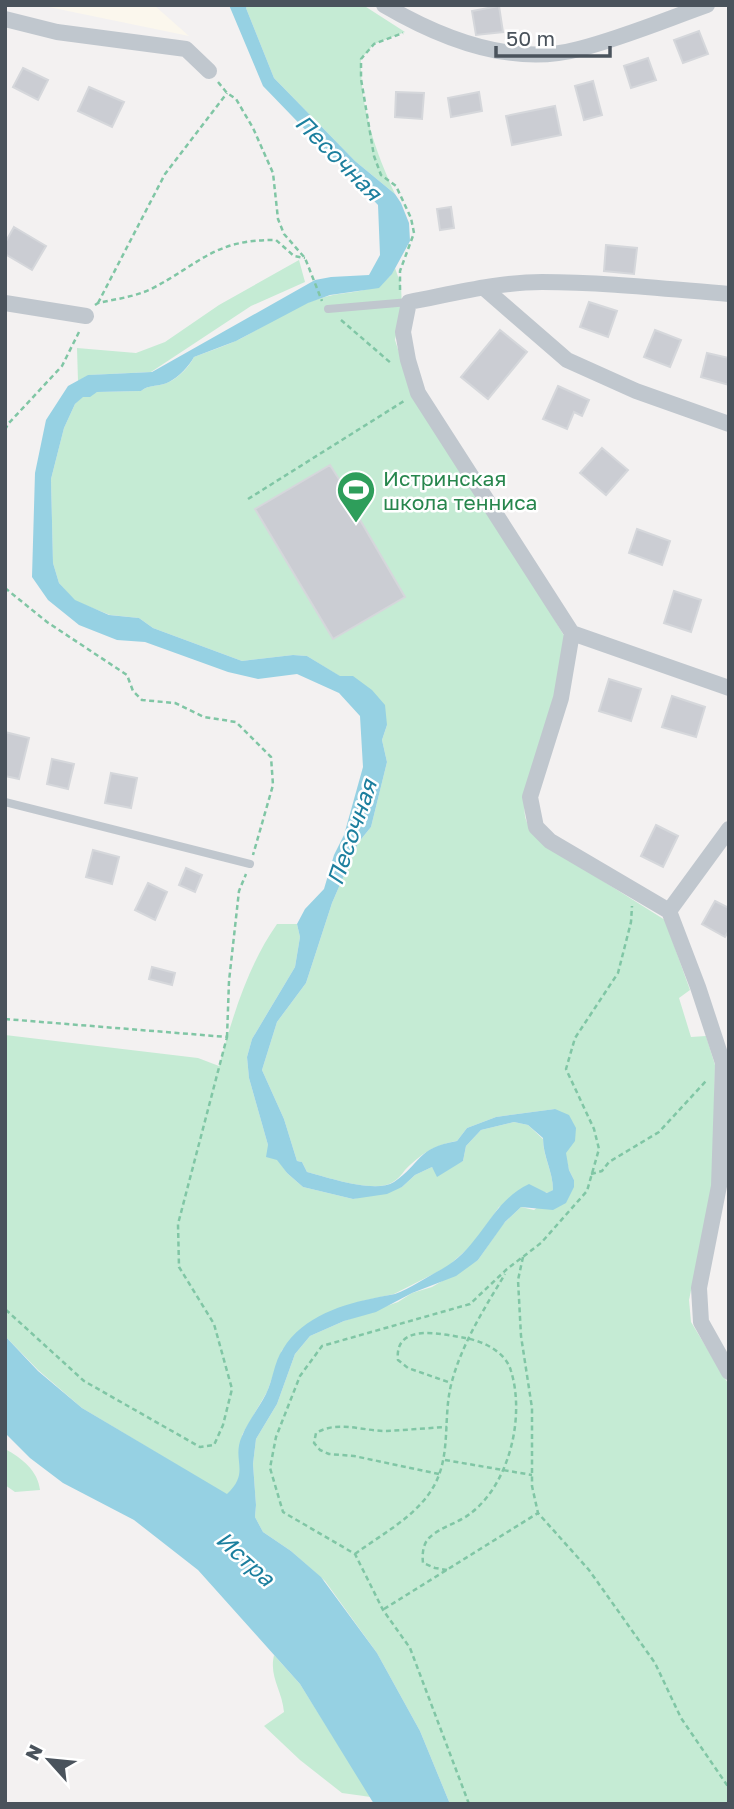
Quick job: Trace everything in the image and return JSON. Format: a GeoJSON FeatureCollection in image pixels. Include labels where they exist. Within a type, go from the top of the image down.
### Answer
{"type":"FeatureCollection","features":[{"type":"Feature","properties":{"kind":"street"},"geometry":{"type":"LineString","coordinates":[[384,5],[464,44],[516,54],[549,54],[578,50],[707,5]]}},
{"type":"Feature","properties":{"kind":"street"},"geometry":{"type":"LineString","coordinates":[[5,19],[57,32],[186,49],[209,71]]}},
{"type":"Feature","properties":{"kind":"street"},"geometry":{"type":"LineString","coordinates":[[729,294],[540,282],[484,288],[409,302],[403,332],[418,393],[572,633],[729,688]]}},
{"type":"Feature","properties":{"kind":"street"},"geometry":{"type":"LineString","coordinates":[[484,288],[567,360],[636,391],[729,424]]}},
{"type":"Feature","properties":{"kind":"street"},"geometry":{"type":"LineString","coordinates":[[5,303],[86,316]]}},
{"type":"Feature","properties":{"kind":"street"},"geometry":{"type":"LineString","coordinates":[[572,633],[561,698],[530,797],[536,828],[550,841],[669,911],[726,1063],[719,1186],[699,1288],[701,1322],[729,1372]]}},
{"type":"Feature","properties":{"kind":"street"},"geometry":{"type":"LineString","coordinates":[[669,911],[729,829]]}},
{"type":"Feature","properties":{"kind":"lane"},"geometry":{"type":"LineString","coordinates":[[325,306],[409,302]]}},
{"type":"Feature","properties":{"kind":"lane"},"geometry":{"type":"LineString","coordinates":[[5,802],[250,864]]}},
{"type":"Feature","properties":{"kind":"path"},"geometry":{"type":"LineString","coordinates":[[387,305],[398,297],[400,271],[414,233],[411,218],[396,186],[381,174],[374,156],[360,79],[361,59],[374,44],[426,26]]}},
{"type":"Feature","properties":{"kind":"path"},"geometry":{"type":"LineString","coordinates":[[209,71],[227,93],[236,99],[253,128],[273,173],[278,219],[284,234],[305,258],[325,306],[395,366]]}},
{"type":"Feature","properties":{"kind":"path"},"geometry":{"type":"LineString","coordinates":[[5,430],[62,366],[86,316],[98,303],[165,174],[227,93]]}},
{"type":"Feature","properties":{"kind":"path"},"geometry":{"type":"LineString","coordinates":[[98,303],[148,290],[213,251],[240,242],[276,240],[294,256],[305,258]]}},
{"type":"Feature","properties":{"kind":"path"},"geometry":{"type":"LineString","coordinates":[[248,499],[418,393]]}},
{"type":"Feature","properties":{"kind":"path"},"geometry":{"type":"LineString","coordinates":[[5,588],[47,622],[127,675],[133,691],[142,700],[175,703],[204,717],[236,722],[271,757],[273,785],[250,864],[239,891],[229,981],[227,1037],[178,1224],[178,1267],[214,1324],[232,1389],[223,1425],[214,1445],[200,1447],[84,1381],[5,1309]]}},
{"type":"Feature","properties":{"kind":"path"},"geometry":{"type":"LineString","coordinates":[[469,1804],[410,1648],[383,1610],[355,1554],[283,1512],[270,1468],[276,1437],[300,1376],[322,1346],[470,1304],[507,1269],[541,1243],[587,1191],[599,1149],[594,1129],[566,1069],[575,1038],[618,973],[631,922],[632,888]]}},
{"type":"Feature","properties":{"kind":"path"},"geometry":{"type":"LineString","coordinates":[[5,1019],[227,1037]]}},
{"type":"Feature","properties":{"kind":"path"},"geometry":{"type":"LineString","coordinates":[[591,1174],[602,1171],[609,1162],[659,1132],[726,1063]]}},
{"type":"Feature","properties":{"kind":"path"},"geometry":{"type":"LineString","coordinates":[[523,1257],[518,1280],[522,1336],[532,1408],[532,1475],[538,1513],[589,1570],[655,1663],[681,1718],[729,1788]]}},
{"type":"Feature","properties":{"kind":"path"},"geometry":{"type":"LineString","coordinates":[[355,1554],[412,1514],[435,1485],[444,1460],[452,1383],[469,1338],[507,1269]]}},
{"type":"Feature","properties":{"kind":"path"},"geometry":{"type":"LineString","coordinates":[[447,1570],[423,1563],[421,1553],[428,1538],[471,1514],[490,1495],[503,1470],[517,1412],[516,1386],[509,1365],[494,1349],[469,1338],[416,1333],[403,1340],[397,1351],[398,1360],[408,1368],[452,1383]]}},
{"type":"Feature","properties":{"kind":"path"},"geometry":{"type":"LineString","coordinates":[[439,1474],[354,1456],[329,1454],[314,1443],[316,1433],[326,1427],[383,1431],[447,1427]]}},
{"type":"Feature","properties":{"kind":"path"},"geometry":{"type":"LineString","coordinates":[[444,1460],[532,1475]]}},
{"type":"Feature","properties":{"kind":"path"},"geometry":{"type":"LineString","coordinates":[[383,1610],[538,1513]]}},
{"type":"Feature","properties":{"kind":"shaded area"},"geometry":{"type":"Polygon","coordinates":[[[39,5],[154,5],[189,36],[39,5]]]}},
{"type":"Feature","properties":{"kind":"green space"},"geometry":{"type":"Polygon","coordinates":[[[248,5],[363,5],[405,32],[374,44],[361,59],[363,95],[370,128],[395,194],[355,161],[274,78],[246,8],[248,5]]]}},
{"type":"Feature","properties":{"kind":"green space"},"geometry":{"type":"Polygon","coordinates":[[[299,260],[305,282],[251,306],[151,372],[89,375],[78,381],[77,348],[136,353],[165,342],[219,305],[299,260]]]}},
{"type":"Feature","properties":{"kind":"green space"},"geometry":{"type":"Polygon","coordinates":[[[395,268],[401,285],[402,309],[395,340],[403,365],[566,639],[569,650],[526,793],[526,821],[544,844],[665,920],[690,990],[679,998],[691,1037],[706,1036],[715,1065],[713,1187],[689,1300],[691,1322],[729,1385],[729,1804],[450,1804],[420,1731],[377,1653],[325,1581],[291,1551],[263,1532],[255,1517],[253,1464],[256,1439],[277,1404],[295,1354],[310,1336],[432,1287],[478,1260],[503,1224],[521,1207],[534,1210],[574,1180],[569,1170],[555,1109],[496,1117],[467,1128],[457,1141],[428,1151],[397,1179],[385,1185],[351,1183],[307,1172],[302,1162],[297,1161],[284,1119],[262,1070],[277,1022],[306,983],[332,903],[358,843],[371,827],[387,762],[382,740],[387,725],[341,677],[307,656],[242,661],[153,628],[139,618],[110,615],[75,601],[59,583],[53,563],[51,479],[64,428],[75,404],[83,396],[97,392],[141,391],[147,387],[166,384],[183,371],[194,357],[240,339],[309,302],[376,286],[384,282],[395,268]]]}},
{"type":"Feature","properties":{"kind":"green space"},"geometry":{"type":"Polygon","coordinates":[[[277,924],[297,924],[300,937],[295,967],[252,1039],[247,1057],[249,1078],[268,1145],[287,1173],[303,1187],[353,1199],[402,1187],[415,1175],[432,1167],[436,1173],[463,1161],[466,1146],[481,1130],[514,1122],[528,1125],[543,1139],[553,1190],[548,1193],[537,1190],[499,1207],[473,1244],[447,1267],[394,1294],[358,1302],[282,1350],[267,1392],[242,1435],[240,1478],[227,1495],[82,1408],[38,1370],[5,1336],[5,1035],[198,1058],[219,1066],[249,975],[277,924]]]}},
{"type":"Feature","properties":{"kind":"green space"},"geometry":{"type":"Polygon","coordinates":[[[5,1449],[28,1466],[39,1483],[40,1490],[15,1492],[5,1485],[5,1449]]]}},
{"type":"Feature","properties":{"kind":"green space"},"geometry":{"type":"Polygon","coordinates":[[[274,1655],[300,1684],[371,1797],[342,1793],[300,1760],[264,1726],[284,1712],[274,1677],[274,1655]]]}},
{"type":"Feature","properties":{"kind":"water"},"geometry":{"type":"Polygon","coordinates":[[[229,5],[248,5],[246,8],[274,78],[355,161],[395,194],[409,223],[410,241],[392,274],[379,288],[330,295],[308,303],[236,341],[194,357],[187,368],[166,384],[147,387],[141,391],[97,392],[90,397],[83,397],[75,404],[64,428],[51,479],[53,563],[59,583],[75,600],[109,615],[139,618],[153,628],[242,661],[307,656],[340,676],[353,676],[372,690],[385,705],[387,725],[382,740],[387,762],[371,827],[358,843],[332,903],[306,983],[277,1022],[262,1070],[284,1119],[297,1161],[302,1162],[307,1172],[363,1185],[386,1185],[403,1175],[426,1152],[457,1141],[467,1128],[496,1117],[555,1109],[569,1115],[576,1128],[575,1141],[566,1153],[574,1187],[566,1203],[553,1210],[521,1207],[505,1222],[478,1260],[456,1276],[412,1293],[376,1312],[344,1321],[310,1336],[295,1354],[277,1404],[256,1439],[253,1464],[255,1517],[263,1532],[291,1551],[321,1577],[377,1653],[420,1731],[450,1804],[374,1804],[300,1684],[198,1570],[134,1520],[63,1483],[30,1458],[5,1433],[5,1336],[38,1371],[82,1408],[227,1494],[238,1479],[238,1452],[244,1430],[266,1394],[280,1354],[301,1328],[338,1308],[401,1292],[442,1269],[467,1249],[504,1202],[529,1184],[547,1193],[553,1190],[543,1138],[528,1125],[514,1122],[481,1130],[466,1146],[463,1161],[437,1177],[432,1167],[387,1194],[353,1199],[303,1187],[277,1160],[266,1157],[268,1145],[249,1078],[247,1057],[252,1039],[295,967],[300,937],[297,924],[305,909],[324,889],[334,855],[344,835],[363,767],[360,716],[339,693],[297,674],[258,679],[228,672],[145,642],[117,640],[79,625],[48,600],[32,577],[35,473],[46,420],[68,386],[88,375],[152,372],[315,280],[369,275],[380,255],[378,205],[263,86],[229,5]]]}},
{"type":"Feature","properties":{"kind":"building"},"geometry":{"type":"Polygon","coordinates":[[[499,6],[503,32],[476,35],[472,11],[499,6]]]}},
{"type":"Feature","properties":{"kind":"building"},"geometry":{"type":"Polygon","coordinates":[[[699,31],[708,54],[683,63],[674,40],[699,31]]]}},
{"type":"Feature","properties":{"kind":"building"},"geometry":{"type":"Polygon","coordinates":[[[648,58],[656,80],[631,88],[624,66],[648,58]]]}},
{"type":"Feature","properties":{"kind":"building"},"geometry":{"type":"Polygon","coordinates":[[[23,68],[48,80],[38,100],[13,87],[23,68]]]}},
{"type":"Feature","properties":{"kind":"building"},"geometry":{"type":"Polygon","coordinates":[[[593,81],[602,115],[584,120],[575,86],[593,81]]]}},
{"type":"Feature","properties":{"kind":"building"},"geometry":{"type":"Polygon","coordinates":[[[89,87],[124,102],[112,127],[78,111],[89,87]]]}},
{"type":"Feature","properties":{"kind":"building"},"geometry":{"type":"Polygon","coordinates":[[[396,92],[424,93],[422,119],[395,117],[396,92]]]}},
{"type":"Feature","properties":{"kind":"building"},"geometry":{"type":"Polygon","coordinates":[[[479,92],[482,111],[451,117],[448,98],[479,92]]]}},
{"type":"Feature","properties":{"kind":"building"},"geometry":{"type":"Polygon","coordinates":[[[555,106],[561,135],[512,145],[506,116],[555,106]]]}},
{"type":"Feature","properties":{"kind":"building"},"geometry":{"type":"Polygon","coordinates":[[[451,207],[454,228],[440,230],[437,209],[451,207]]]}},
{"type":"Feature","properties":{"kind":"building"},"geometry":{"type":"Polygon","coordinates":[[[14,227],[46,246],[32,270],[5,254],[5,243],[14,227]]]}},
{"type":"Feature","properties":{"kind":"building"},"geometry":{"type":"Polygon","coordinates":[[[606,245],[637,248],[634,274],[604,271],[606,245]]]}},
{"type":"Feature","properties":{"kind":"building"},"geometry":{"type":"Polygon","coordinates":[[[589,302],[617,311],[608,337],[580,327],[589,302]]]}},
{"type":"Feature","properties":{"kind":"building"},"geometry":{"type":"Polygon","coordinates":[[[500,330],[527,352],[488,399],[461,377],[500,330]]]}},
{"type":"Feature","properties":{"kind":"building"},"geometry":{"type":"Polygon","coordinates":[[[655,330],[681,340],[670,367],[644,357],[655,330]]]}},
{"type":"Feature","properties":{"kind":"building"},"geometry":{"type":"Polygon","coordinates":[[[707,353],[729,358],[729,385],[701,377],[707,353]]]}},
{"type":"Feature","properties":{"kind":"building"},"geometry":{"type":"Polygon","coordinates":[[[558,386],[589,400],[582,416],[574,412],[567,429],[543,419],[558,386]]]}},
{"type":"Feature","properties":{"kind":"building"},"geometry":{"type":"Polygon","coordinates":[[[602,448],[628,470],[606,495],[580,473],[602,448]]]}},
{"type":"Feature","properties":{"kind":"building"},"geometry":{"type":"Polygon","coordinates":[[[330,465],[405,597],[333,639],[255,509],[330,465]]]}},
{"type":"Feature","properties":{"kind":"building"},"geometry":{"type":"Polygon","coordinates":[[[637,529],[670,541],[662,565],[629,553],[637,529]]]}},
{"type":"Feature","properties":{"kind":"building"},"geometry":{"type":"Polygon","coordinates":[[[674,591],[701,600],[691,632],[664,623],[674,591]]]}},
{"type":"Feature","properties":{"kind":"building"},"geometry":{"type":"Polygon","coordinates":[[[609,679],[641,689],[631,721],[599,711],[609,679]]]}},
{"type":"Feature","properties":{"kind":"building"},"geometry":{"type":"Polygon","coordinates":[[[672,696],[705,707],[696,737],[662,727],[672,696]]]}},
{"type":"Feature","properties":{"kind":"building"},"geometry":{"type":"Polygon","coordinates":[[[5,732],[29,738],[19,779],[5,776],[5,732]]]}},
{"type":"Feature","properties":{"kind":"building"},"geometry":{"type":"Polygon","coordinates":[[[52,759],[74,764],[68,789],[47,784],[52,759]]]}},
{"type":"Feature","properties":{"kind":"building"},"geometry":{"type":"Polygon","coordinates":[[[111,773],[137,778],[131,808],[105,803],[111,773]]]}},
{"type":"Feature","properties":{"kind":"building"},"geometry":{"type":"Polygon","coordinates":[[[656,825],[678,836],[663,867],[641,856],[656,825]]]}},
{"type":"Feature","properties":{"kind":"building"},"geometry":{"type":"Polygon","coordinates":[[[93,850],[119,857],[112,884],[86,877],[93,850]]]}},
{"type":"Feature","properties":{"kind":"building"},"geometry":{"type":"Polygon","coordinates":[[[186,868],[202,875],[195,892],[179,885],[186,868]]]}},
{"type":"Feature","properties":{"kind":"building"},"geometry":{"type":"Polygon","coordinates":[[[148,883],[167,892],[155,920],[135,910],[148,883]]]}},
{"type":"Feature","properties":{"kind":"building"},"geometry":{"type":"Polygon","coordinates":[[[715,901],[729,908],[729,930],[725,937],[702,924],[715,901]]]}},
{"type":"Feature","properties":{"kind":"building"},"geometry":{"type":"Polygon","coordinates":[[[152,967],[175,973],[172,985],[149,979],[152,967]]]}},
{"type":"Feature","properties":{"kind":"place","name":"Истринская школа тенниса"},"geometry":{"type":"Point","coordinates":[356,524]}},
{"type":"Feature","properties":{"kind":"water label","name":"Песочная"},"geometry":{"type":"Point","coordinates":[339,157]}},
{"type":"Feature","properties":{"kind":"water label","name":"Песочная"},"geometry":{"type":"Point","coordinates":[351,832]}},
{"type":"Feature","properties":{"kind":"water label","name":"Истра"},"geometry":{"type":"Point","coordinates":[246,1558]}}]}
